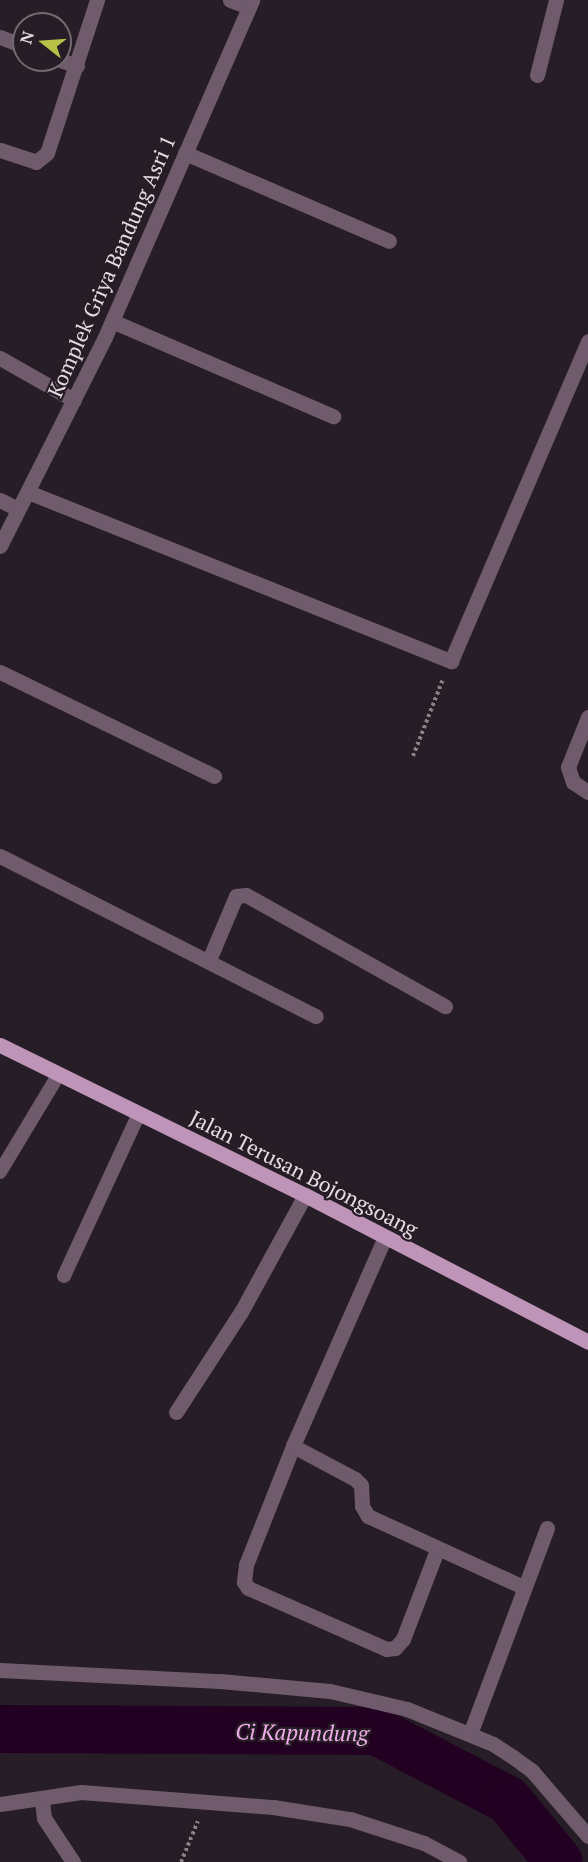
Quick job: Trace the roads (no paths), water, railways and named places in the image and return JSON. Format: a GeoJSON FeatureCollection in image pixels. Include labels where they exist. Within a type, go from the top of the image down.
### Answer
{"type":"FeatureCollection","features":[{"type":"Feature","properties":{"kind":"main road","name":"Jalan Terusan Bojongsoang"},"geometry":{"type":"LineString","coordinates":[[0,1045],[305,1195],[588,1342]]}},
{"type":"Feature","properties":{"kind":"street"},"geometry":{"type":"LineString","coordinates":[[0,150],[29,162],[42,160],[77,66],[97,0]]}},
{"type":"Feature","properties":{"kind":"street"},"geometry":{"type":"LineString","coordinates":[[230,0],[250,4]]}},
{"type":"Feature","properties":{"kind":"street"},"geometry":{"type":"LineString","coordinates":[[537,75],[556,0]]}},
{"type":"Feature","properties":{"kind":"street","name":"Komplek Griya Bandung Asri 1"},"geometry":{"type":"LineString","coordinates":[[0,546],[16,508],[28,492],[112,321],[250,4]]}},
{"type":"Feature","properties":{"kind":"street"},"geometry":{"type":"LineString","coordinates":[[72,64],[77,66]]}},
{"type":"Feature","properties":{"kind":"street"},"geometry":{"type":"LineString","coordinates":[[185,153],[389,240]]}},
{"type":"Feature","properties":{"kind":"street"},"geometry":{"type":"LineString","coordinates":[[112,321],[333,416]]}},
{"type":"Feature","properties":{"kind":"street"},"geometry":{"type":"LineString","coordinates":[[28,492],[450,661],[588,341]]}},
{"type":"Feature","properties":{"kind":"street"},"geometry":{"type":"LineString","coordinates":[[0,358],[74,400]]}},
{"type":"Feature","properties":{"kind":"street"},"geometry":{"type":"LineString","coordinates":[[0,500],[16,508]]}},
{"type":"Feature","properties":{"kind":"street"},"geometry":{"type":"LineString","coordinates":[[0,672],[214,776]]}},
{"type":"Feature","properties":{"kind":"street"},"geometry":{"type":"LineString","coordinates":[[588,717],[568,767],[573,782],[588,792]]}},
{"type":"Feature","properties":{"kind":"street"},"geometry":{"type":"LineString","coordinates":[[0,856],[316,1016]]}},
{"type":"Feature","properties":{"kind":"street"},"geometry":{"type":"LineString","coordinates":[[209,960],[236,896],[246,895],[445,1006]]}},
{"type":"Feature","properties":{"kind":"street"},"geometry":{"type":"LineString","coordinates":[[176,1412],[242,1312],[305,1195]]}},
{"type":"Feature","properties":{"kind":"street"},"geometry":{"type":"LineString","coordinates":[[385,1237],[293,1446],[246,1565],[244,1582],[248,1588],[387,1649],[395,1648],[403,1639],[437,1550]]}},
{"type":"Feature","properties":{"kind":"street"},"geometry":{"type":"LineString","coordinates":[[293,1446],[355,1479],[361,1485],[362,1506],[368,1516],[437,1550],[523,1587]]}},
{"type":"Feature","properties":{"kind":"street"},"geometry":{"type":"LineString","coordinates":[[470,1734],[523,1587],[547,1528]]}},
{"type":"Feature","properties":{"kind":"street"},"geometry":{"type":"LineString","coordinates":[[0,1670],[220,1681],[330,1691],[406,1709],[493,1744],[532,1771],[588,1836]]}},
{"type":"Feature","properties":{"kind":"street"},"geometry":{"type":"LineString","coordinates":[[0,1804],[42,1800],[81,1792],[350,1819],[431,1846],[459,1862]]}},
{"type":"Feature","properties":{"kind":"street"},"geometry":{"type":"LineString","coordinates":[[42,1800],[44,1818],[73,1862]]}},
{"type":"Feature","properties":{"kind":"lane"},"geometry":{"type":"LineString","coordinates":[[0,1172],[59,1074]]}},
{"type":"Feature","properties":{"kind":"lane"},"geometry":{"type":"LineString","coordinates":[[64,1276],[139,1114]]}},
{"type":"Feature","properties":{"kind":"waterway","name":"Ci Kapundung"},"geometry":{"type":"LineString","coordinates":[[0,1729],[376,1731],[508,1800],[559,1862]]}}]}
